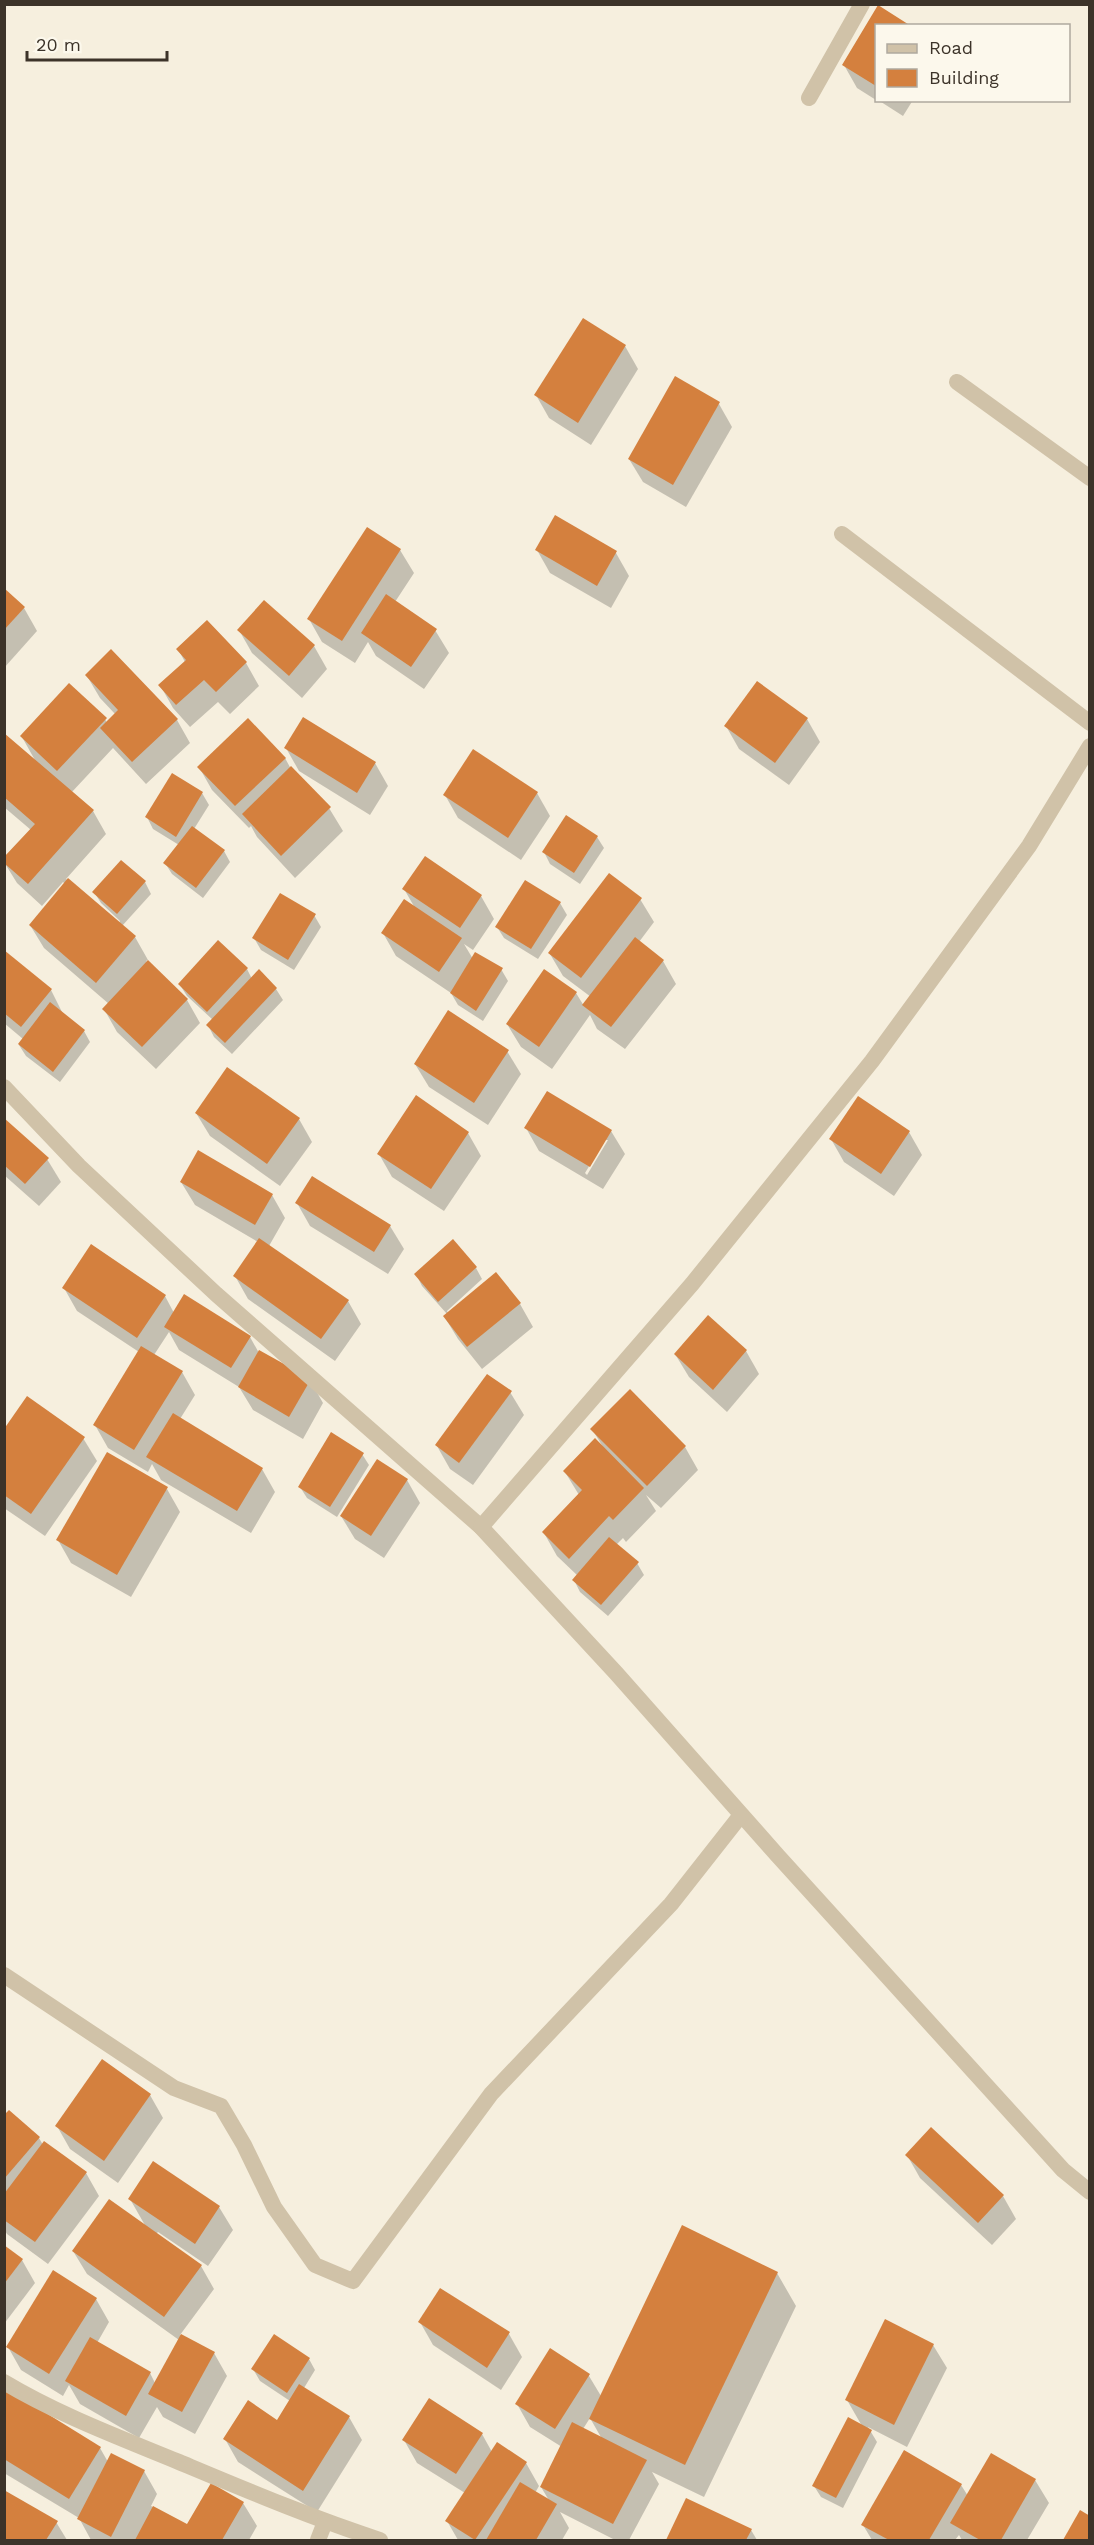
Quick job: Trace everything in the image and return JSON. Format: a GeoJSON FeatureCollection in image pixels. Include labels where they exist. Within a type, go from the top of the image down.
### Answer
{"type":"FeatureCollection","features":[{"type":"Feature","properties":{"kind":"street"},"geometry":{"type":"LineString","coordinates":[[809,98],[862,4]]}},
{"type":"Feature","properties":{"kind":"street"},"geometry":{"type":"LineString","coordinates":[[957,382],[1089,478]]}},
{"type":"Feature","properties":{"kind":"street"},"geometry":{"type":"LineString","coordinates":[[842,534],[1089,723]]}},
{"type":"Feature","properties":{"kind":"street"},"geometry":{"type":"LineString","coordinates":[[481,1527],[692,1284],[872,1061],[1029,846],[1089,746]]}},
{"type":"Feature","properties":{"kind":"street"},"geometry":{"type":"LineString","coordinates":[[4,1088],[79,1166],[216,1294],[481,1527],[616,1673],[741,1815],[1062,2170],[1089,2192]]}},
{"type":"Feature","properties":{"kind":"street"},"geometry":{"type":"LineString","coordinates":[[4,1975],[174,2088],[220,2106],[244,2145],[274,2207],[315,2265],[354,2281],[491,2094],[670,1904],[741,1815]]}},
{"type":"Feature","properties":{"kind":"street"},"geometry":{"type":"LineString","coordinates":[[4,2382],[27,2396],[128,2441],[325,2522],[380,2541]]}},
{"type":"Feature","properties":{"kind":"street"},"geometry":{"type":"LineString","coordinates":[[318,2541],[325,2522]]}},
{"type":"Feature","properties":{"kind":"building"},"geometry":{"type":"Polygon","coordinates":[[[878,5],[908,24],[875,24],[875,85],[842,65],[878,5]]]}},
{"type":"Feature","properties":{"kind":"building"},"geometry":{"type":"Polygon","coordinates":[[[583,318],[626,345],[578,423],[534,395],[583,318]]]}},
{"type":"Feature","properties":{"kind":"building"},"geometry":{"type":"Polygon","coordinates":[[[675,376],[720,402],[673,485],[628,459],[675,376]]]}},
{"type":"Feature","properties":{"kind":"building"},"geometry":{"type":"Polygon","coordinates":[[[555,515],[617,551],[597,586],[535,550],[555,515]]]}},
{"type":"Feature","properties":{"kind":"building"},"geometry":{"type":"Polygon","coordinates":[[[367,527],[401,549],[342,641],[307,619],[367,527]]]}},
{"type":"Feature","properties":{"kind":"building"},"geometry":{"type":"Polygon","coordinates":[[[4,588],[25,607],[4,630],[4,588]]]}},
{"type":"Feature","properties":{"kind":"building"},"geometry":{"type":"Polygon","coordinates":[[[386,594],[437,629],[411,667],[361,633],[386,594]]]}},
{"type":"Feature","properties":{"kind":"building"},"geometry":{"type":"Polygon","coordinates":[[[264,600],[315,645],[289,676],[237,630],[264,600]]]}},
{"type":"Feature","properties":{"kind":"building"},"geometry":{"type":"Polygon","coordinates":[[[207,620],[247,662],[216,692],[204,680],[176,705],[158,685],[186,660],[176,649],[207,620]]]}},
{"type":"Feature","properties":{"kind":"building"},"geometry":{"type":"Polygon","coordinates":[[[111,649],[178,719],[132,762],[100,728],[118,710],[85,675],[111,649]]]}},
{"type":"Feature","properties":{"kind":"building"},"geometry":{"type":"Polygon","coordinates":[[[757,681],[808,718],[775,763],[724,726],[757,681]]]}},
{"type":"Feature","properties":{"kind":"building"},"geometry":{"type":"Polygon","coordinates":[[[69,683],[107,718],[57,771],[20,736],[69,683]]]}},
{"type":"Feature","properties":{"kind":"building"},"geometry":{"type":"Polygon","coordinates":[[[303,717],[376,762],[357,793],[284,748],[303,717]]]}},
{"type":"Feature","properties":{"kind":"building"},"geometry":{"type":"Polygon","coordinates":[[[248,718],[286,758],[235,806],[197,767],[248,718]]]}},
{"type":"Feature","properties":{"kind":"building"},"geometry":{"type":"Polygon","coordinates":[[[4,733],[94,810],[28,884],[4,863],[4,857],[35,824],[4,797],[4,733]]]}},
{"type":"Feature","properties":{"kind":"building"},"geometry":{"type":"Polygon","coordinates":[[[473,749],[538,792],[508,838],[443,795],[473,749]]]}},
{"type":"Feature","properties":{"kind":"building"},"geometry":{"type":"Polygon","coordinates":[[[291,766],[331,807],[281,856],[242,814],[291,766]]]}},
{"type":"Feature","properties":{"kind":"building"},"geometry":{"type":"Polygon","coordinates":[[[172,773],[203,792],[176,837],[145,817],[172,773]]]}},
{"type":"Feature","properties":{"kind":"building"},"geometry":{"type":"Polygon","coordinates":[[[566,815],[598,836],[574,873],[542,852],[566,815]]]}},
{"type":"Feature","properties":{"kind":"building"},"geometry":{"type":"Polygon","coordinates":[[[192,826],[225,850],[196,888],[163,863],[192,826]]]}},
{"type":"Feature","properties":{"kind":"building"},"geometry":{"type":"Polygon","coordinates":[[[425,856],[482,895],[460,928],[402,889],[425,856]]]}},
{"type":"Feature","properties":{"kind":"building"},"geometry":{"type":"Polygon","coordinates":[[[121,860],[146,881],[117,914],[92,892],[121,860]]]}},
{"type":"Feature","properties":{"kind":"building"},"geometry":{"type":"Polygon","coordinates":[[[609,873],[642,898],[581,978],[548,953],[609,873]]]}},
{"type":"Feature","properties":{"kind":"building"},"geometry":{"type":"Polygon","coordinates":[[[68,878],[136,936],[96,983],[29,925],[68,878]]]}},
{"type":"Feature","properties":{"kind":"building"},"geometry":{"type":"Polygon","coordinates":[[[525,880],[561,902],[531,949],[495,927],[525,880]]]}},
{"type":"Feature","properties":{"kind":"building"},"geometry":{"type":"Polygon","coordinates":[[[280,893],[316,914],[288,960],[252,938],[280,893]]]}},
{"type":"Feature","properties":{"kind":"building"},"geometry":{"type":"Polygon","coordinates":[[[404,899],[462,938],[439,972],[381,933],[404,899]]]}},
{"type":"Feature","properties":{"kind":"building"},"geometry":{"type":"Polygon","coordinates":[[[635,937],[664,960],[611,1027],[582,1005],[635,937]]]}},
{"type":"Feature","properties":{"kind":"building"},"geometry":{"type":"Polygon","coordinates":[[[218,940],[248,968],[207,1012],[178,984],[218,940]]]}},
{"type":"Feature","properties":{"kind":"building"},"geometry":{"type":"Polygon","coordinates":[[[4,950],[52,989],[21,1027],[4,1013],[4,950]]]}},
{"type":"Feature","properties":{"kind":"building"},"geometry":{"type":"Polygon","coordinates":[[[475,952],[503,968],[476,1011],[450,993],[475,952]]]}},
{"type":"Feature","properties":{"kind":"building"},"geometry":{"type":"Polygon","coordinates":[[[148,960],[188,999],[142,1047],[102,1009],[148,960]]]}},
{"type":"Feature","properties":{"kind":"building"},"geometry":{"type":"Polygon","coordinates":[[[259,969],[277,988],[225,1043],[206,1025],[259,969]]]}},
{"type":"Feature","properties":{"kind":"building"},"geometry":{"type":"Polygon","coordinates":[[[544,969],[577,992],[539,1047],[506,1024],[544,969]]]}},
{"type":"Feature","properties":{"kind":"building"},"geometry":{"type":"Polygon","coordinates":[[[50,1002],[85,1030],[53,1072],[18,1044],[50,1002]]]}},
{"type":"Feature","properties":{"kind":"building"},"geometry":{"type":"Polygon","coordinates":[[[448,1010],[509,1050],[474,1103],[414,1064],[448,1010]]]}},
{"type":"Feature","properties":{"kind":"building"},"geometry":{"type":"Polygon","coordinates":[[[227,1067],[300,1118],[267,1164],[195,1113],[227,1067]]]}},
{"type":"Feature","properties":{"kind":"building"},"geometry":{"type":"Polygon","coordinates":[[[547,1091],[612,1130],[590,1167],[524,1128],[547,1091]]]}},
{"type":"Feature","properties":{"kind":"building"},"geometry":{"type":"Polygon","coordinates":[[[416,1095],[469,1132],[431,1189],[377,1154],[416,1095]]]}},
{"type":"Feature","properties":{"kind":"building"},"geometry":{"type":"Polygon","coordinates":[[[858,1096],[910,1131],[881,1174],[829,1139],[858,1096]]]}},
{"type":"Feature","properties":{"kind":"building"},"geometry":{"type":"Polygon","coordinates":[[[4,1118],[49,1158],[25,1184],[4,1165],[4,1118]]]}},
{"type":"Feature","properties":{"kind":"building"},"geometry":{"type":"Polygon","coordinates":[[[198,1150],[273,1194],[255,1225],[180,1182],[198,1150]]]}},
{"type":"Feature","properties":{"kind":"building"},"geometry":{"type":"Polygon","coordinates":[[[312,1176],[391,1225],[374,1252],[295,1203],[312,1176]]]}},
{"type":"Feature","properties":{"kind":"building"},"geometry":{"type":"Polygon","coordinates":[[[259,1238],[349,1300],[321,1339],[233,1276],[259,1238]]]}},
{"type":"Feature","properties":{"kind":"building"},"geometry":{"type":"Polygon","coordinates":[[[453,1239],[477,1267],[438,1302],[414,1274],[453,1239]]]}},
{"type":"Feature","properties":{"kind":"building"},"geometry":{"type":"Polygon","coordinates":[[[91,1244],[166,1295],[137,1338],[62,1288],[91,1244]]]}},
{"type":"Feature","properties":{"kind":"building"},"geometry":{"type":"Polygon","coordinates":[[[496,1272],[521,1303],[467,1347],[443,1316],[496,1272]]]}},
{"type":"Feature","properties":{"kind":"building"},"geometry":{"type":"Polygon","coordinates":[[[184,1294],[251,1336],[231,1368],[164,1327],[184,1294]]]}},
{"type":"Feature","properties":{"kind":"building"},"geometry":{"type":"Polygon","coordinates":[[[708,1315],[747,1350],[713,1390],[674,1354],[708,1315]]]}},
{"type":"Feature","properties":{"kind":"building"},"geometry":{"type":"Polygon","coordinates":[[[141,1346],[183,1371],[134,1450],[93,1425],[141,1346]]]}},
{"type":"Feature","properties":{"kind":"building"},"geometry":{"type":"Polygon","coordinates":[[[259,1350],[311,1379],[289,1417],[238,1387],[259,1350]]]}},
{"type":"Feature","properties":{"kind":"building"},"geometry":{"type":"Polygon","coordinates":[[[487,1374],[512,1391],[459,1463],[435,1445],[487,1374]]]}},
{"type":"Feature","properties":{"kind":"building"},"geometry":{"type":"Polygon","coordinates":[[[630,1389],[686,1446],[647,1486],[590,1429],[630,1389]]]}},
{"type":"Feature","properties":{"kind":"building"},"geometry":{"type":"Polygon","coordinates":[[[27,1396],[85,1437],[31,1514],[4,1495],[4,1429],[27,1396]]]}},
{"type":"Feature","properties":{"kind":"building"},"geometry":{"type":"Polygon","coordinates":[[[173,1413],[263,1468],[237,1511],[146,1457],[173,1413]]]}},
{"type":"Feature","properties":{"kind":"building"},"geometry":{"type":"Polygon","coordinates":[[[331,1432],[364,1453],[330,1507],[298,1487],[331,1432]]]}},
{"type":"Feature","properties":{"kind":"building"},"geometry":{"type":"Polygon","coordinates":[[[595,1438],[644,1488],[613,1520],[609,1516],[569,1559],[542,1532],[582,1490],[563,1471],[595,1438]]]}},
{"type":"Feature","properties":{"kind":"building"},"geometry":{"type":"Polygon","coordinates":[[[107,1452],[168,1487],[117,1575],[56,1540],[107,1452]]]}},
{"type":"Feature","properties":{"kind":"building"},"geometry":{"type":"Polygon","coordinates":[[[377,1459],[408,1479],[371,1536],[340,1516],[377,1459]]]}},
{"type":"Feature","properties":{"kind":"building"},"geometry":{"type":"Polygon","coordinates":[[[609,1537],[639,1562],[601,1605],[572,1580],[609,1537]]]}},
{"type":"Feature","properties":{"kind":"building"},"geometry":{"type":"Polygon","coordinates":[[[102,2059],[151,2094],[104,2161],[55,2126],[102,2059]]]}},
{"type":"Feature","properties":{"kind":"building"},"geometry":{"type":"Polygon","coordinates":[[[9,2110],[40,2137],[4,2179],[4,2115],[9,2110]]]}},
{"type":"Feature","properties":{"kind":"building"},"geometry":{"type":"Polygon","coordinates":[[[931,2127],[1004,2195],[978,2223],[905,2155],[931,2127]]]}},
{"type":"Feature","properties":{"kind":"building"},"geometry":{"type":"Polygon","coordinates":[[[44,2141],[87,2172],[35,2242],[4,2220],[4,2194],[44,2141]]]}},
{"type":"Feature","properties":{"kind":"building"},"geometry":{"type":"Polygon","coordinates":[[[153,2161],[220,2206],[195,2244],[128,2199],[153,2161]]]}},
{"type":"Feature","properties":{"kind":"building"},"geometry":{"type":"Polygon","coordinates":[[[109,2199],[202,2265],[164,2317],[72,2251],[109,2199]]]}},
{"type":"Feature","properties":{"kind":"building"},"geometry":{"type":"Polygon","coordinates":[[[682,2225],[778,2272],[685,2465],[589,2419],[682,2225]]]}},
{"type":"Feature","properties":{"kind":"building"},"geometry":{"type":"Polygon","coordinates":[[[4,2245],[23,2259],[4,2284],[4,2245]]]}},
{"type":"Feature","properties":{"kind":"building"},"geometry":{"type":"Polygon","coordinates":[[[53,2270],[97,2298],[49,2374],[6,2347],[53,2270]]]}},
{"type":"Feature","properties":{"kind":"building"},"geometry":{"type":"Polygon","coordinates":[[[440,2288],[510,2332],[487,2368],[418,2322],[440,2288]]]}},
{"type":"Feature","properties":{"kind":"building"},"geometry":{"type":"Polygon","coordinates":[[[885,2319],[934,2344],[894,2425],[845,2400],[885,2319]]]}},
{"type":"Feature","properties":{"kind":"building"},"geometry":{"type":"Polygon","coordinates":[[[181,2334],[215,2352],[182,2412],[148,2394],[181,2334]]]}},
{"type":"Feature","properties":{"kind":"building"},"geometry":{"type":"Polygon","coordinates":[[[274,2334],[310,2358],[287,2393],[251,2369],[274,2334]]]}},
{"type":"Feature","properties":{"kind":"building"},"geometry":{"type":"Polygon","coordinates":[[[90,2337],[151,2372],[126,2416],[65,2381],[90,2337]]]}},
{"type":"Feature","properties":{"kind":"building"},"geometry":{"type":"Polygon","coordinates":[[[550,2348],[590,2374],[555,2429],[515,2404],[550,2348]]]}},
{"type":"Feature","properties":{"kind":"building"},"geometry":{"type":"Polygon","coordinates":[[[299,2384],[350,2416],[303,2491],[223,2439],[248,2400],[277,2420],[299,2384]]]}},
{"type":"Feature","properties":{"kind":"building"},"geometry":{"type":"Polygon","coordinates":[[[4,2387],[101,2447],[69,2499],[4,2459],[4,2387]]]}},
{"type":"Feature","properties":{"kind":"building"},"geometry":{"type":"Polygon","coordinates":[[[429,2398],[483,2433],[456,2474],[402,2440],[429,2398]]]}},
{"type":"Feature","properties":{"kind":"building"},"geometry":{"type":"Polygon","coordinates":[[[848,2417],[872,2430],[836,2498],[812,2486],[848,2417]]]}},
{"type":"Feature","properties":{"kind":"building"},"geometry":{"type":"Polygon","coordinates":[[[572,2422],[647,2460],[613,2524],[540,2487],[572,2422]]]}},
{"type":"Feature","properties":{"kind":"building"},"geometry":{"type":"Polygon","coordinates":[[[497,2442],[527,2462],[475,2540],[445,2521],[497,2442]]]}},
{"type":"Feature","properties":{"kind":"building"},"geometry":{"type":"Polygon","coordinates":[[[904,2450],[962,2484],[929,2540],[889,2540],[861,2525],[904,2450]]]}},
{"type":"Feature","properties":{"kind":"building"},"geometry":{"type":"Polygon","coordinates":[[[111,2453],[145,2470],[111,2537],[77,2519],[111,2453]]]}},
{"type":"Feature","properties":{"kind":"building"},"geometry":{"type":"Polygon","coordinates":[[[991,2453],[1036,2479],[1001,2540],[980,2540],[950,2523],[991,2453]]]}},
{"type":"Feature","properties":{"kind":"building"},"geometry":{"type":"Polygon","coordinates":[[[520,2482],[557,2504],[536,2540],[486,2540],[520,2482]]]}},
{"type":"Feature","properties":{"kind":"building"},"geometry":{"type":"Polygon","coordinates":[[[211,2483],[244,2502],[222,2540],[135,2540],[153,2506],[187,2524],[211,2483]]]}},
{"type":"Feature","properties":{"kind":"building"},"geometry":{"type":"Polygon","coordinates":[[[4,2490],[58,2521],[46,2540],[4,2540],[4,2490]]]}},
{"type":"Feature","properties":{"kind":"building"},"geometry":{"type":"Polygon","coordinates":[[[686,2498],[752,2529],[746,2540],[666,2540],[686,2498]]]}},
{"type":"Feature","properties":{"kind":"building"},"geometry":{"type":"Polygon","coordinates":[[[1080,2510],[1090,2516],[1090,2540],[1063,2540],[1080,2510]]]}}]}
